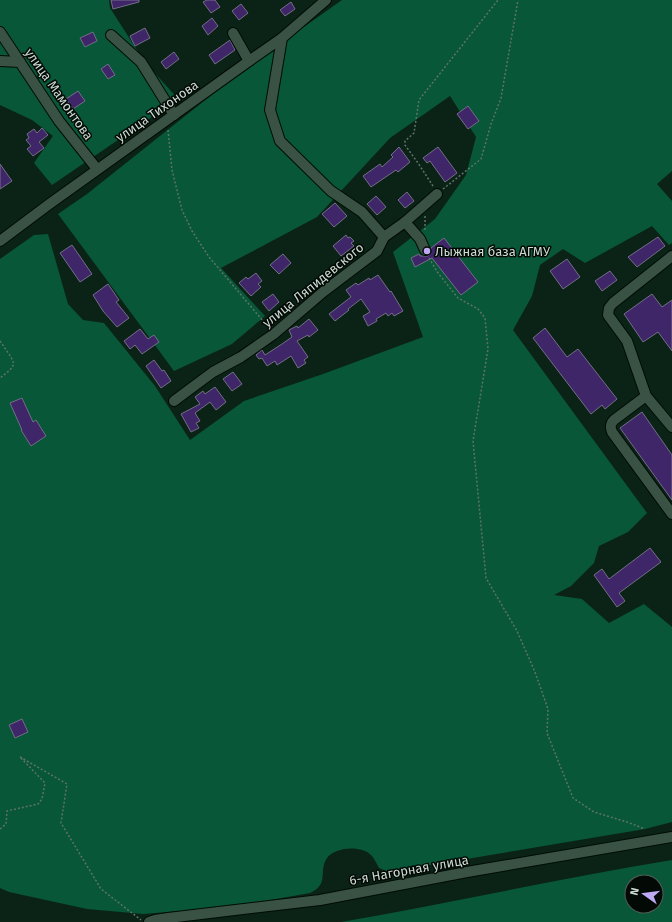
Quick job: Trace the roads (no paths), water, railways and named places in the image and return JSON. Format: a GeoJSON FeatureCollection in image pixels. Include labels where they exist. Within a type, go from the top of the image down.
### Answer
{"type":"FeatureCollection","features":[{"type":"Feature","properties":{"kind":"street","name":"улица Тихонова"},"geometry":{"type":"LineString","coordinates":[[0,241],[97,169],[282,38],[326,0]]}},
{"type":"Feature","properties":{"kind":"street","name":"улица Мамонтова"},"geometry":{"type":"LineString","coordinates":[[0,32],[59,121],[97,169]]}},
{"type":"Feature","properties":{"kind":"street"},"geometry":{"type":"LineString","coordinates":[[232,33],[250,61]]}},
{"type":"Feature","properties":{"kind":"street"},"geometry":{"type":"LineString","coordinates":[[111,35],[141,62],[171,117]]}},
{"type":"Feature","properties":{"kind":"street"},"geometry":{"type":"LineString","coordinates":[[282,38],[270,110],[280,141],[331,191],[362,212],[384,237]]}},
{"type":"Feature","properties":{"kind":"street"},"geometry":{"type":"LineString","coordinates":[[0,61],[20,62]]}},
{"type":"Feature","properties":{"kind":"street","name":"улица Ляпидевского"},"geometry":{"type":"LineString","coordinates":[[174,401],[213,372],[241,357],[274,334],[323,292],[377,251],[384,237],[405,222],[438,194]]}},
{"type":"Feature","properties":{"kind":"street"},"geometry":{"type":"LineString","coordinates":[[405,222],[420,239],[425,250]]}},
{"type":"Feature","properties":{"kind":"street"},"geometry":{"type":"LineString","coordinates":[[672,256],[613,304],[608,312],[611,319],[627,341],[646,396],[672,426]]}},
{"type":"Feature","properties":{"kind":"street"},"geometry":{"type":"LineString","coordinates":[[646,396],[614,420],[611,423],[610,428],[672,514]]}},
{"type":"Feature","properties":{"kind":"street","name":"6-я Нагорная улица"},"geometry":{"type":"LineString","coordinates":[[149,922],[168,918],[320,900],[466,872],[672,837]]}},
{"type":"Feature","properties":{"kind":"place","name":"Лыжная база АГМУ"},"geometry":{"type":"Point","coordinates":[427,251]}}]}
